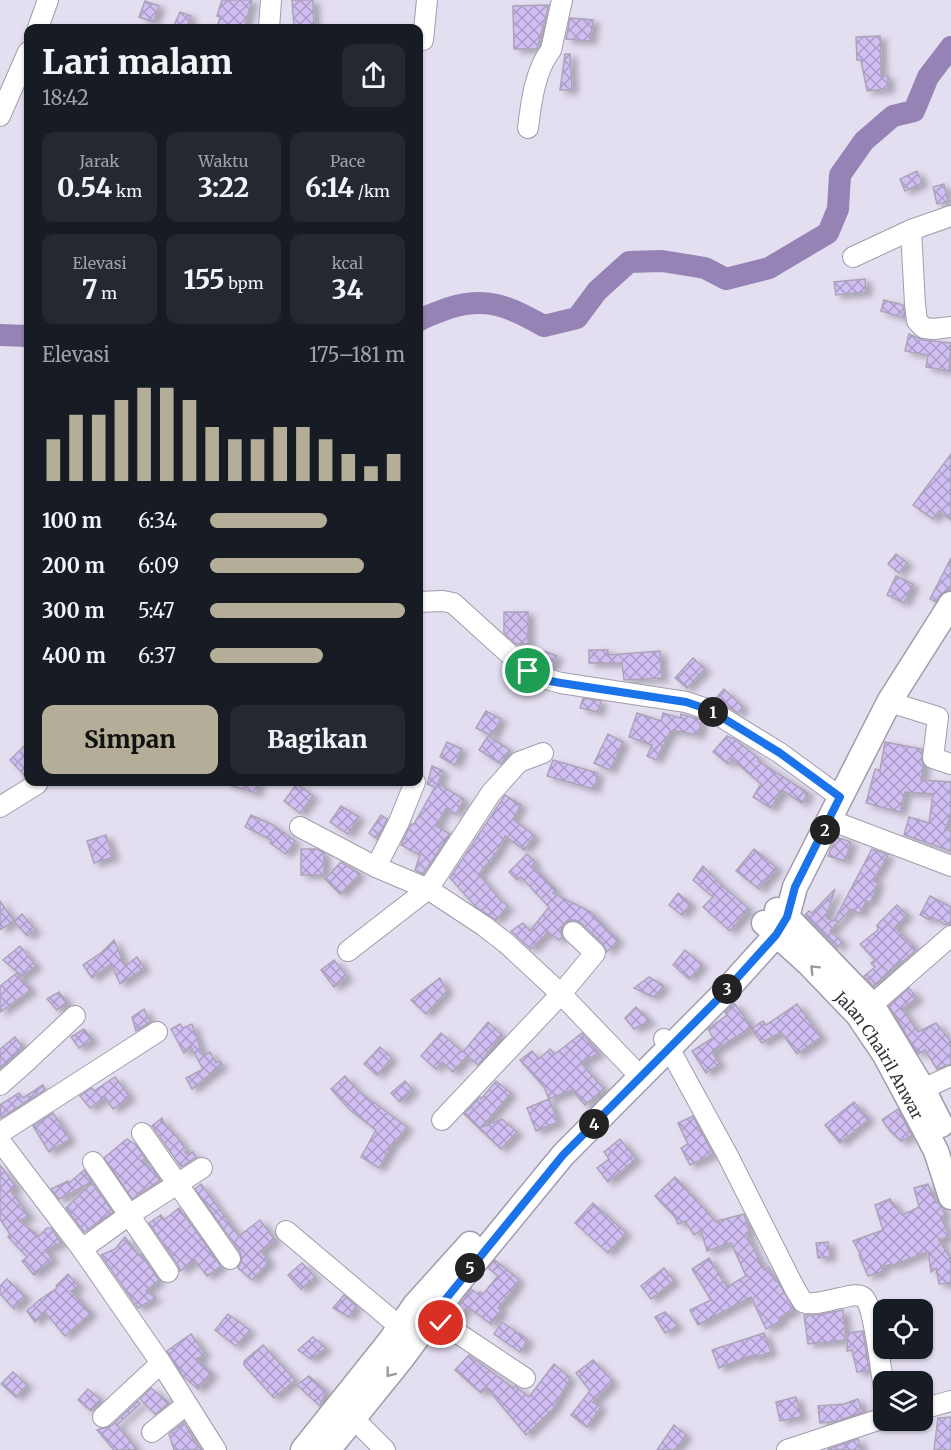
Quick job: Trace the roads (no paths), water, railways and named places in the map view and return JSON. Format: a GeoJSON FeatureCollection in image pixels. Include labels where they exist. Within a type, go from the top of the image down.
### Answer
{"type":"FeatureCollection","features":[{"type":"Feature","properties":{"kind":"main road"},"geometry":{"type":"LineString","coordinates":[[303,1450],[416,1305],[559,1143],[634,1070],[721,996],[779,916],[889,702],[951,604]]}},
{"type":"Feature","properties":{"kind":"main road","name":"Jalan Chairil Anwar"},"geometry":{"type":"LineString","coordinates":[[779,916],[872,1005],[923,1089],[951,1145]]}},
{"type":"Feature","properties":{"kind":"main road","name":"Jalan Chairil Anwar"},"geometry":{"type":"LineString","coordinates":[[779,916],[809,964],[858,1015],[885,1055],[936,1151],[951,1197]]}},
{"type":"Feature","properties":{"kind":"main road"},"geometry":{"type":"LineString","coordinates":[[328,1450],[403,1357],[432,1316],[563,1155],[667,1043]]}},
{"type":"Feature","properties":{"kind":"street"},"geometry":{"type":"LineString","coordinates":[[39,24],[48,0]]}},
{"type":"Feature","properties":{"kind":"street"},"geometry":{"type":"LineString","coordinates":[[269,24],[271,0]]}},
{"type":"Feature","properties":{"kind":"street"},"geometry":{"type":"LineString","coordinates":[[423,40],[427,0]]}},
{"type":"Feature","properties":{"kind":"street"},"geometry":{"type":"LineString","coordinates":[[528,128],[538,78],[551,50],[562,0]]}},
{"type":"Feature","properties":{"kind":"street"},"geometry":{"type":"LineString","coordinates":[[0,116],[24,61]]}},
{"type":"Feature","properties":{"kind":"street"},"geometry":{"type":"LineString","coordinates":[[854,257],[911,230],[951,216]]}},
{"type":"Feature","properties":{"kind":"street"},"geometry":{"type":"LineString","coordinates":[[911,230],[917,321],[924,328],[951,327]]}},
{"type":"Feature","properties":{"kind":"street"},"geometry":{"type":"LineString","coordinates":[[423,602],[453,603],[528,671],[550,681],[686,702],[710,710],[780,753],[840,797]]}},
{"type":"Feature","properties":{"kind":"street"},"geometry":{"type":"LineString","coordinates":[[889,702],[944,718],[933,758],[951,764]]}},
{"type":"Feature","properties":{"kind":"street"},"geometry":{"type":"LineString","coordinates":[[348,951],[428,889],[491,793],[519,762],[543,753]]}},
{"type":"Feature","properties":{"kind":"street"},"geometry":{"type":"LineString","coordinates":[[0,807],[34,786]]}},
{"type":"Feature","properties":{"kind":"street"},"geometry":{"type":"LineString","coordinates":[[376,867],[399,822],[413,786]]}},
{"type":"Feature","properties":{"kind":"street"},"geometry":{"type":"LineString","coordinates":[[830,820],[951,865]]}},
{"type":"Feature","properties":{"kind":"street"},"geometry":{"type":"LineString","coordinates":[[300,826],[376,867],[428,889],[506,943],[561,994],[634,1070]]}},
{"type":"Feature","properties":{"kind":"street"},"geometry":{"type":"LineString","coordinates":[[442,1120],[561,994],[595,953],[573,932]]}},
{"type":"Feature","properties":{"kind":"street"},"geometry":{"type":"LineString","coordinates":[[872,1005],[951,936]]}},
{"type":"Feature","properties":{"kind":"street"},"geometry":{"type":"LineString","coordinates":[[0,1084],[37,1053],[75,1016]]}},
{"type":"Feature","properties":{"kind":"street"},"geometry":{"type":"LineString","coordinates":[[0,1133],[157,1032]]}},
{"type":"Feature","properties":{"kind":"street"},"geometry":{"type":"LineString","coordinates":[[667,1043],[803,1302],[813,1304],[854,1295],[863,1297],[868,1302],[873,1316],[881,1371]]}},
{"type":"Feature","properties":{"kind":"street"},"geometry":{"type":"LineString","coordinates":[[923,1089],[951,1076]]}},
{"type":"Feature","properties":{"kind":"street"},"geometry":{"type":"LineString","coordinates":[[142,1133],[230,1259]]}},
{"type":"Feature","properties":{"kind":"street"},"geometry":{"type":"LineString","coordinates":[[4,1152],[82,1249],[161,1363],[216,1450]]}},
{"type":"Feature","properties":{"kind":"street"},"geometry":{"type":"LineString","coordinates":[[93,1162],[168,1272]]}},
{"type":"Feature","properties":{"kind":"street"},"geometry":{"type":"LineString","coordinates":[[82,1249],[129,1215],[202,1168]]}},
{"type":"Feature","properties":{"kind":"street"},"geometry":{"type":"LineString","coordinates":[[286,1231],[400,1327]]}},
{"type":"Feature","properties":{"kind":"street"},"geometry":{"type":"LineString","coordinates":[[432,1316],[525,1378]]}},
{"type":"Feature","properties":{"kind":"street"},"geometry":{"type":"LineString","coordinates":[[103,1417],[161,1363]]}},
{"type":"Feature","properties":{"kind":"street"},"geometry":{"type":"LineString","coordinates":[[933,1406],[951,1401]]}},
{"type":"Feature","properties":{"kind":"street"},"geometry":{"type":"LineString","coordinates":[[152,1432],[186,1405]]}},
{"type":"Feature","properties":{"kind":"street"},"geometry":{"type":"LineString","coordinates":[[354,1419],[385,1450]]}},
{"type":"Feature","properties":{"kind":"street"},"geometry":{"type":"LineString","coordinates":[[788,1450],[873,1422]]}},
{"type":"Feature","properties":{"kind":"waterway"},"geometry":{"type":"LineString","coordinates":[[423,318],[449,308],[476,303],[498,305],[520,313],[544,326],[577,318],[597,291],[629,262],[662,261],[705,268],[726,279],[769,268],[828,233],[838,209],[840,175],[864,141],[893,116],[914,111],[928,77],[951,47]]}},
{"type":"Feature","properties":{"kind":"waterway"},"geometry":{"type":"LineString","coordinates":[[0,335],[24,336]]}}]}
